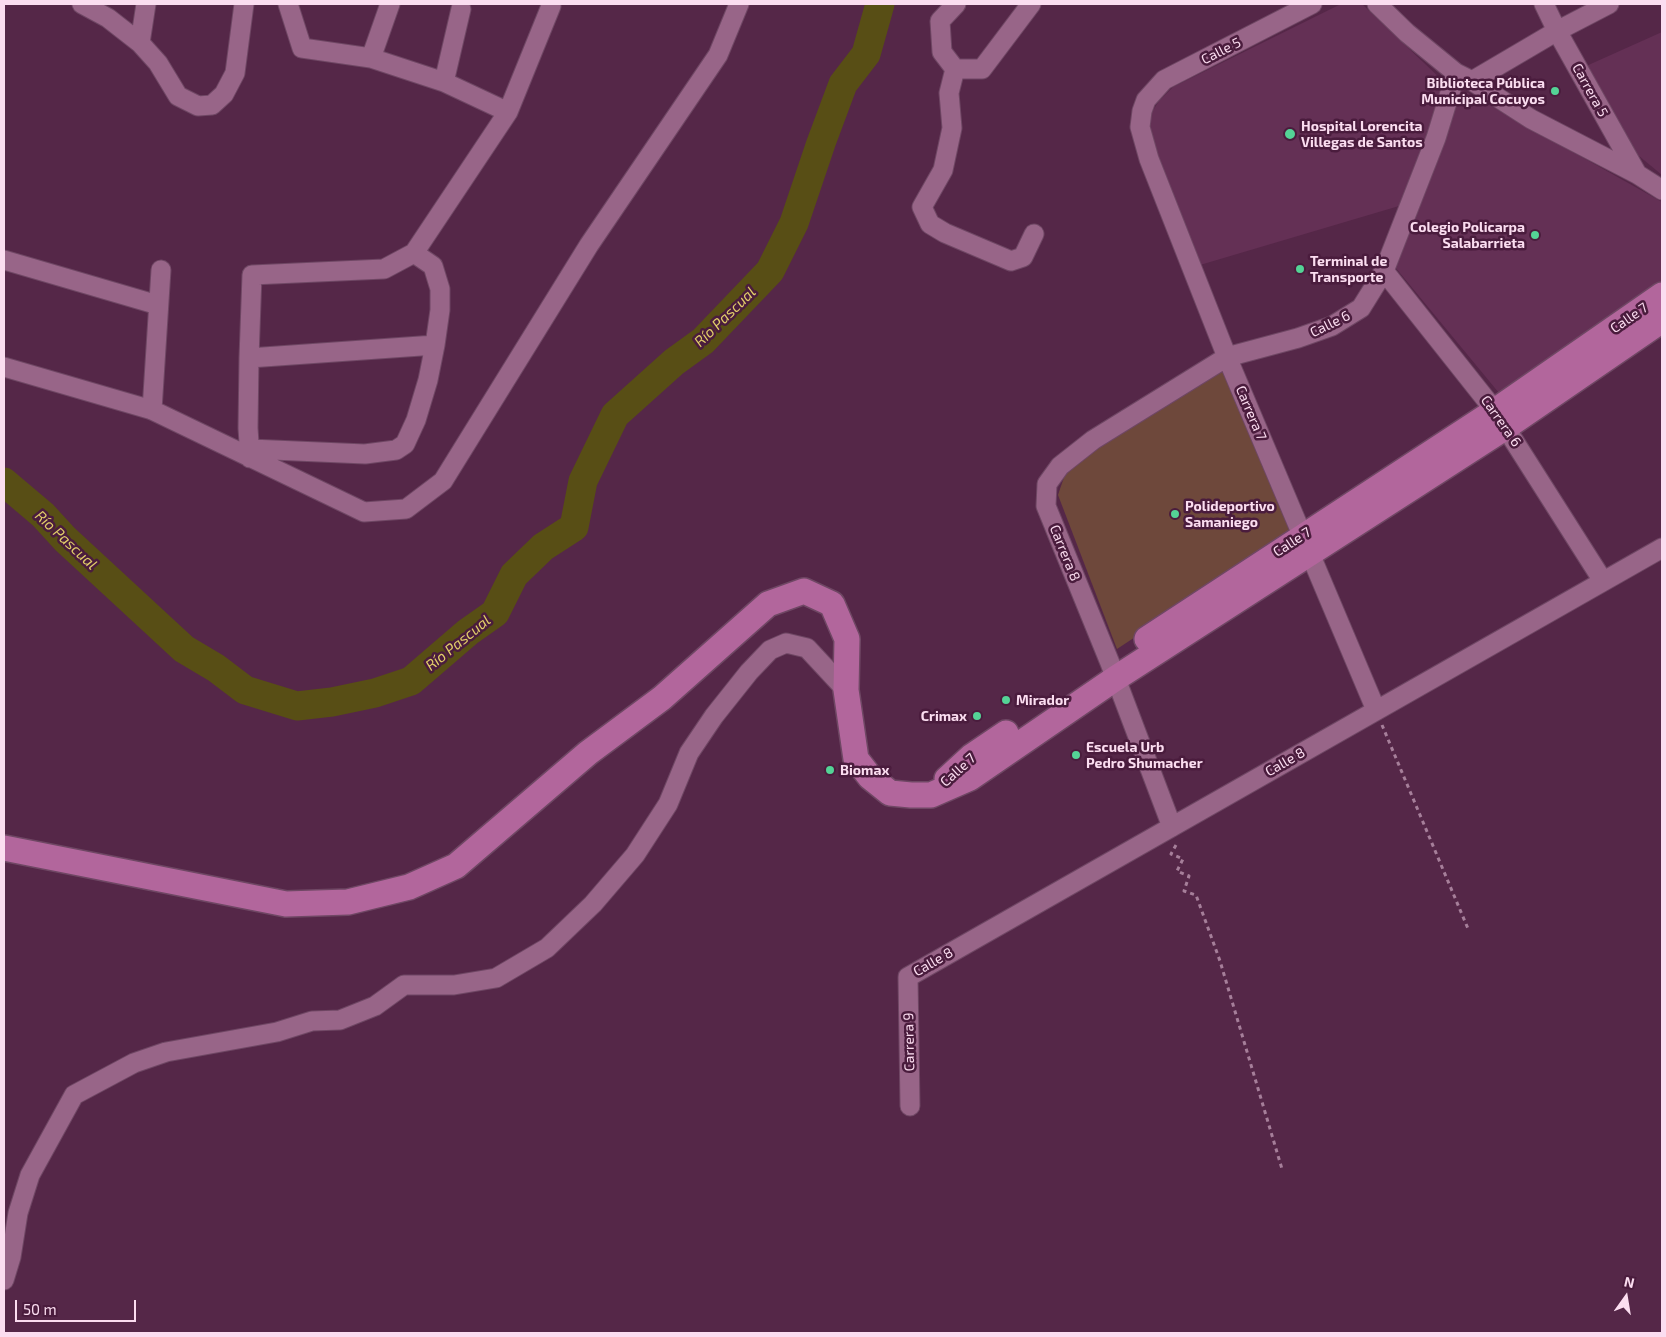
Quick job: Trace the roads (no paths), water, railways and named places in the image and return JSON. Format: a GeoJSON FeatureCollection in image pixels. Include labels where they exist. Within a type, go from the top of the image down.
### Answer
{"type":"FeatureCollection","features":[{"type":"Feature","properties":{"kind":"main road","name":"Calle 7"},"geometry":{"type":"LineString","coordinates":[[1501,419],[1662,295]]}},
{"type":"Feature","properties":{"kind":"main road","name":"Calle 7"},"geometry":{"type":"LineString","coordinates":[[846,690],[856,759],[870,777],[890,793],[931,795],[970,778],[1113,671],[1501,419],[1662,320]]}},
{"type":"Feature","properties":{"kind":"main road"},"geometry":{"type":"LineString","coordinates":[[4,848],[286,904],[348,902],[409,887],[456,866],[588,753],[662,698],[768,604],[804,591],[832,604],[847,639],[846,690]]}},
{"type":"Feature","properties":{"kind":"street"},"geometry":{"type":"LineString","coordinates":[[82,4],[108,18],[140,43],[158,63],[178,96],[198,106],[212,105],[224,94],[235,73],[244,4]]}},
{"type":"Feature","properties":{"kind":"street"},"geometry":{"type":"LineString","coordinates":[[140,43],[146,4]]}},
{"type":"Feature","properties":{"kind":"street"},"geometry":{"type":"LineString","coordinates":[[288,4],[302,48],[371,58],[444,82],[508,112]]}},
{"type":"Feature","properties":{"kind":"street"},"geometry":{"type":"LineString","coordinates":[[371,58],[390,4]]}},
{"type":"Feature","properties":{"kind":"street"},"geometry":{"type":"LineString","coordinates":[[4,367],[152,410],[250,453],[364,512],[406,509],[443,481],[589,245],[718,55],[739,4]]}},
{"type":"Feature","properties":{"kind":"street"},"geometry":{"type":"LineString","coordinates":[[955,69],[942,52],[940,21],[956,4]]}},
{"type":"Feature","properties":{"kind":"street"},"geometry":{"type":"LineString","coordinates":[[955,69],[982,69],[1031,4]]}},
{"type":"Feature","properties":{"kind":"street","name":"Calle 5"},"geometry":{"type":"LineString","coordinates":[[1142,111],[1146,100],[1164,80],[1312,4]]}},
{"type":"Feature","properties":{"kind":"street"},"geometry":{"type":"LineString","coordinates":[[1377,4],[1407,32],[1464,77],[1531,119],[1637,174],[1662,190]]}},
{"type":"Feature","properties":{"kind":"street","name":"Carrera 5"},"geometry":{"type":"LineString","coordinates":[[1544,4],[1557,31],[1637,174]]}},
{"type":"Feature","properties":{"kind":"street"},"geometry":{"type":"LineString","coordinates":[[1464,77],[1609,4]]}},
{"type":"Feature","properties":{"kind":"street"},"geometry":{"type":"LineString","coordinates":[[250,453],[248,358],[252,275],[384,269],[414,253],[508,112],[551,6]]}},
{"type":"Feature","properties":{"kind":"street"},"geometry":{"type":"LineString","coordinates":[[444,82],[461,9]]}},
{"type":"Feature","properties":{"kind":"street"},"geometry":{"type":"LineString","coordinates":[[955,69],[949,93],[952,128],[943,170],[922,207],[930,224],[945,233],[1011,261],[1023,257],[1034,234]]}},
{"type":"Feature","properties":{"kind":"street","name":"Calle 6"},"geometry":{"type":"LineString","coordinates":[[1227,357],[1298,338],[1332,326],[1361,308],[1384,271],[1436,138],[1464,77]]}},
{"type":"Feature","properties":{"kind":"street","name":"Carrera 7"},"geometry":{"type":"LineString","coordinates":[[1142,111],[1140,127],[1149,159],[1227,357],[1376,710]]}},
{"type":"Feature","properties":{"kind":"street"},"geometry":{"type":"LineString","coordinates":[[250,453],[365,454],[396,450],[405,444],[416,420],[428,380],[435,346],[440,289],[433,266],[414,253]]}},
{"type":"Feature","properties":{"kind":"street"},"geometry":{"type":"LineString","coordinates":[[4,260],[158,305]]}},
{"type":"Feature","properties":{"kind":"street"},"geometry":{"type":"LineString","coordinates":[[152,410],[161,270]]}},
{"type":"Feature","properties":{"kind":"street","name":"Carrera 6"},"geometry":{"type":"LineString","coordinates":[[1384,271],[1501,419],[1603,581]]}},
{"type":"Feature","properties":{"kind":"street"},"geometry":{"type":"LineString","coordinates":[[248,358],[435,346]]}},
{"type":"Feature","properties":{"kind":"street","name":"Carrera 8"},"geometry":{"type":"LineString","coordinates":[[1172,827],[1113,671],[1046,506],[1047,484],[1060,466],[1094,440],[1227,357]]}},
{"type":"Feature","properties":{"kind":"street","name":"Calle 8"},"geometry":{"type":"LineString","coordinates":[[908,977],[1662,548]]}},
{"type":"Feature","properties":{"kind":"street"},"geometry":{"type":"LineString","coordinates":[[4,1280],[11,1257],[18,1213],[30,1175],[74,1095],[134,1063],[166,1052],[277,1032],[312,1021],[340,1020],[375,1006],[404,985],[454,985],[496,978],[547,948],[592,904],[635,855],[668,804],[689,753],[714,716],[749,672],[770,650],[786,643],[807,648],[846,690]]}},
{"type":"Feature","properties":{"kind":"street","name":"Carrera 9"},"geometry":{"type":"LineString","coordinates":[[908,977],[910,1106]]}},
{"type":"Feature","properties":{"kind":"waterway","name":"Río Pascual"},"geometry":{"type":"LineString","coordinates":[[4,482],[43,515],[65,539],[184,649],[216,668],[245,690],[297,706],[332,702],[375,693],[411,681],[468,632],[495,613],[514,575],[543,547],[574,527],[583,481],[615,415],[674,362],[703,341],[770,271],[794,223],[843,84],[866,54],[880,4]]}},
{"type":"Feature","properties":{"kind":"place","name":"Biblioteca Pública Municipal Cocuyos"},"geometry":{"type":"Point","coordinates":[1555,91]}},
{"type":"Feature","properties":{"kind":"place","name":"Hospital Lorencita Villegas de Santos"},"geometry":{"type":"Point","coordinates":[1290,134]}},
{"type":"Feature","properties":{"kind":"place","name":"Colegio Policarpa Salabarrieta"},"geometry":{"type":"Point","coordinates":[1535,235]}},
{"type":"Feature","properties":{"kind":"place","name":"Terminal de Transporte"},"geometry":{"type":"Point","coordinates":[1300,269]}},
{"type":"Feature","properties":{"kind":"place","name":"Polideportivo Samaniego"},"geometry":{"type":"Point","coordinates":[1175,514]}},
{"type":"Feature","properties":{"kind":"place","name":"Mirador"},"geometry":{"type":"Point","coordinates":[1006,700]}},
{"type":"Feature","properties":{"kind":"place","name":"Crimax"},"geometry":{"type":"Point","coordinates":[977,716]}},
{"type":"Feature","properties":{"kind":"place","name":"Escuela Urb Pedro Shumacher"},"geometry":{"type":"Point","coordinates":[1076,755]}},
{"type":"Feature","properties":{"kind":"place","name":"Biomax"},"geometry":{"type":"Point","coordinates":[830,770]}}]}
